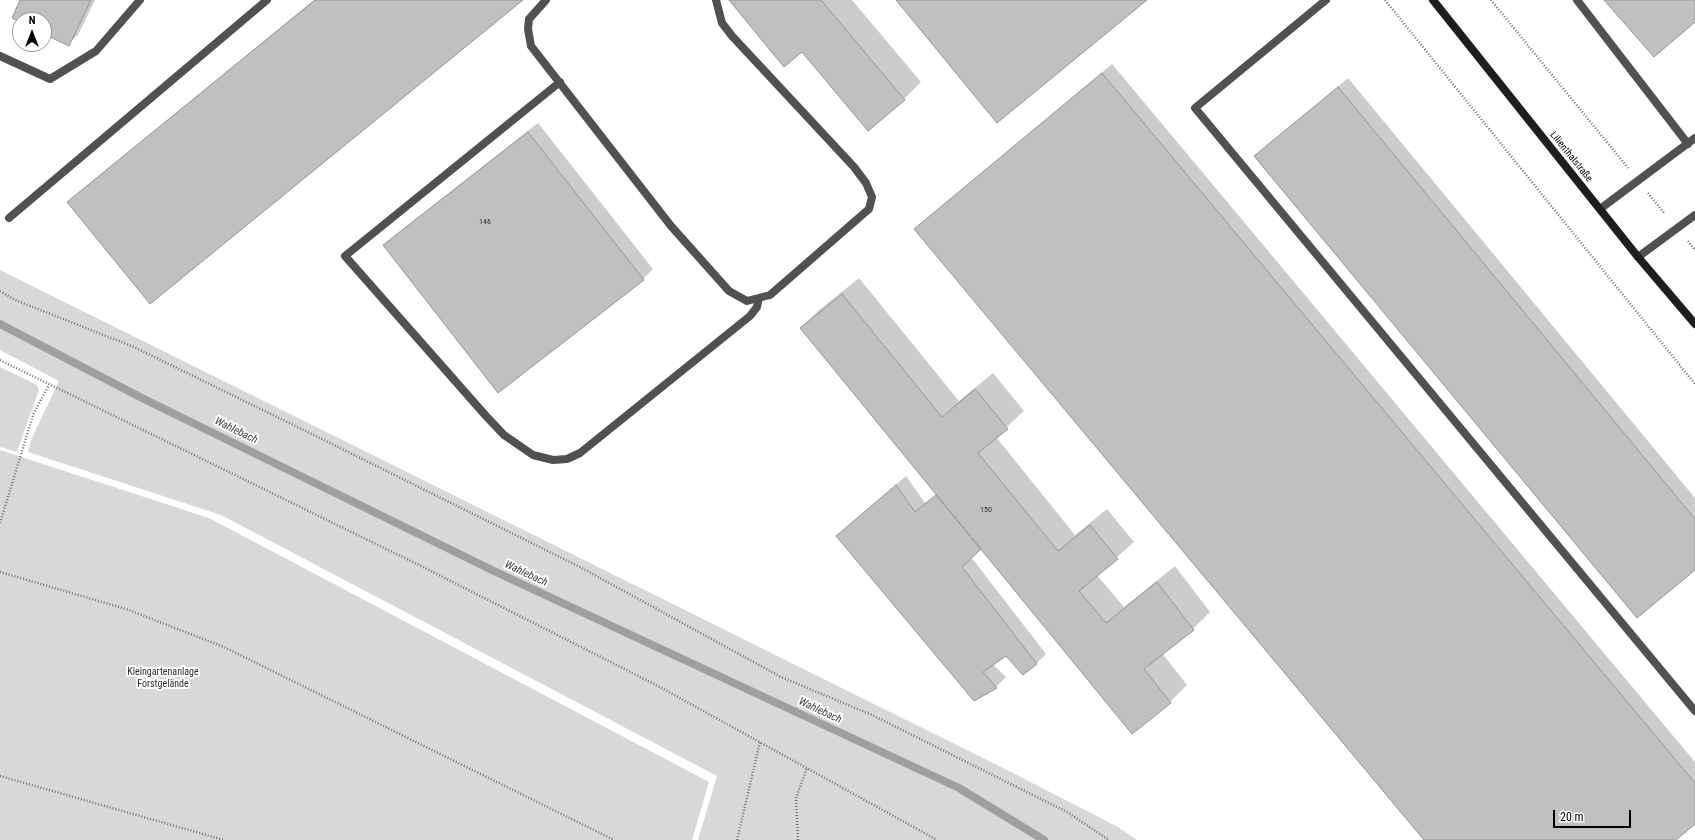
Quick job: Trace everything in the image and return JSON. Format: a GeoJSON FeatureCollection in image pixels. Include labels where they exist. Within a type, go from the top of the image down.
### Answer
{"type":"FeatureCollection","features":[{"type":"Feature","properties":{"kind":"main road","name":"Lilienthalstraße"},"geometry":{"type":"LineString","coordinates":[[1433,0],[1638,257],[1695,324]]}},
{"type":"Feature","properties":{"kind":"lane"},"geometry":{"type":"LineString","coordinates":[[0,56],[50,79],[96,51],[140,0]]}},
{"type":"Feature","properties":{"kind":"lane"},"geometry":{"type":"LineString","coordinates":[[9,218],[267,0]]}},
{"type":"Feature","properties":{"kind":"lane"},"geometry":{"type":"LineString","coordinates":[[546,0],[529,19],[528,29],[531,46],[672,226],[729,291],[748,301],[770,295],[869,209],[872,197],[866,183],[854,167],[732,36],[722,23],[716,0]]}},
{"type":"Feature","properties":{"kind":"lane"},"geometry":{"type":"LineString","coordinates":[[1326,0],[1195,108],[1695,711]]}},
{"type":"Feature","properties":{"kind":"lane"},"geometry":{"type":"LineString","coordinates":[[1577,0],[1688,144]]}},
{"type":"Feature","properties":{"kind":"lane"},"geometry":{"type":"LineString","coordinates":[[560,82],[345,256],[486,416],[504,435],[533,455],[552,460],[567,459],[580,452],[750,316],[757,307],[759,298]]}},
{"type":"Feature","properties":{"kind":"lane"},"geometry":{"type":"LineString","coordinates":[[1600,209],[1639,182],[1695,138]]}},
{"type":"Feature","properties":{"kind":"lane"},"geometry":{"type":"LineString","coordinates":[[1638,257],[1695,215]]}},
{"type":"Feature","properties":{"kind":"path"},"geometry":{"type":"LineString","coordinates":[[1385,0],[1695,384]]}},
{"type":"Feature","properties":{"kind":"path"},"geometry":{"type":"LineString","coordinates":[[1491,0],[1695,250]]}},
{"type":"Feature","properties":{"kind":"path"},"geometry":{"type":"LineString","coordinates":[[0,291],[16,300],[134,346],[580,567],[781,677],[872,715],[1067,812],[1109,840]]}},
{"type":"Feature","properties":{"kind":"path"},"geometry":{"type":"LineString","coordinates":[[0,360],[424,567],[658,686],[937,840]]}},
{"type":"Feature","properties":{"kind":"path"},"geometry":{"type":"LineString","coordinates":[[0,523],[33,416],[49,385]]}},
{"type":"Feature","properties":{"kind":"path"},"geometry":{"type":"LineString","coordinates":[[0,572],[126,609],[224,647],[614,840]]}},
{"type":"Feature","properties":{"kind":"path"},"geometry":{"type":"LineString","coordinates":[[737,840],[760,742]]}},
{"type":"Feature","properties":{"kind":"path"},"geometry":{"type":"LineString","coordinates":[[798,840],[796,798],[807,768]]}},
{"type":"Feature","properties":{"kind":"path"},"geometry":{"type":"LineString","coordinates":[[0,776],[224,840]]}},
{"type":"Feature","properties":{"kind":"green space"},"geometry":{"type":"Polygon","coordinates":[[[0,270],[1007,770],[1118,827],[1137,840],[698,840],[717,776],[221,515],[28,452],[31,440],[59,381],[0,350],[0,270]]]}},
{"type":"Feature","properties":{"kind":"green space"},"geometry":{"type":"Polygon","coordinates":[[[0,367],[37,385],[39,390],[17,452],[0,447],[0,367]]]}},
{"type":"Feature","properties":{"kind":"green space","name":"Kleingartenanlage Forstgelände"},"geometry":{"type":"Polygon","coordinates":[[[0,450],[209,518],[709,782],[692,840],[0,840],[0,450]]]}},
{"type":"Feature","properties":{"kind":"building"},"geometry":{"type":"Polygon","coordinates":[[[20,0],[91,0],[69,46],[52,38],[52,12],[15,12],[20,0]]]}},
{"type":"Feature","properties":{"kind":"building"},"geometry":{"type":"Polygon","coordinates":[[[315,0],[523,0],[150,304],[67,202],[315,0]]]}},
{"type":"Feature","properties":{"kind":"building"},"geometry":{"type":"Polygon","coordinates":[[[729,0],[821,0],[905,100],[868,131],[802,52],[784,67],[729,0]]]}},
{"type":"Feature","properties":{"kind":"building"},"geometry":{"type":"Polygon","coordinates":[[[896,0],[1147,0],[997,123],[896,0]]]}},
{"type":"Feature","properties":{"kind":"building"},"geometry":{"type":"Polygon","coordinates":[[[1604,0],[1695,0],[1695,22],[1654,57],[1604,0]]]}},
{"type":"Feature","properties":{"kind":"building"},"geometry":{"type":"Polygon","coordinates":[[[1102,73],[1695,783],[1695,824],[1676,840],[1424,840],[914,229],[1102,73]]]}},
{"type":"Feature","properties":{"kind":"building"},"geometry":{"type":"Polygon","coordinates":[[[1338,87],[1695,519],[1695,570],[1637,618],[1254,156],[1338,87]]]}},
{"type":"Feature","properties":{"kind":"building"},"geometry":{"type":"Polygon","coordinates":[[[528,132],[644,280],[498,393],[383,245],[528,132]]]}},
{"type":"Feature","properties":{"kind":"building"},"geometry":{"type":"Polygon","coordinates":[[[842,294],[942,417],[975,389],[1008,429],[978,453],[1058,551],[1090,525],[1118,559],[1079,591],[1106,623],[1157,582],[1194,630],[1144,669],[1171,703],[1132,734],[800,328],[842,294]]]}},
{"type":"Feature","properties":{"kind":"building"},"geometry":{"type":"Polygon","coordinates":[[[896,485],[915,512],[936,495],[981,549],[962,567],[1037,664],[1023,675],[1006,656],[983,672],[997,688],[974,701],[836,536],[896,485]]]}},
{"type":"Feature","properties":{"kind":"waterway","name":"Wahlebach"},"geometry":{"type":"LineString","coordinates":[[0,324],[142,398],[496,572],[959,788],[1044,840]]}}]}
